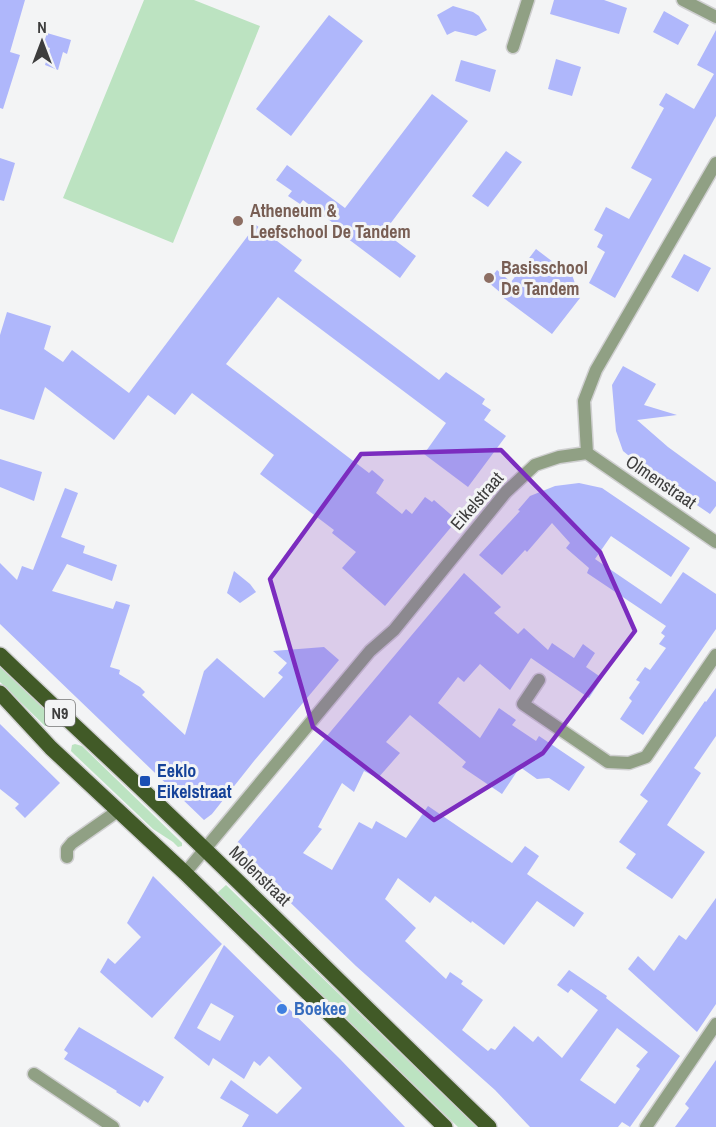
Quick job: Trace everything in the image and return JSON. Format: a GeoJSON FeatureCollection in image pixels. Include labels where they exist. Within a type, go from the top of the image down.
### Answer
{"type":"FeatureCollection","features":[{"type":"Feature","properties":{"kind":"main road","name":"Molenstraat"},"geometry":{"type":"LineString","coordinates":[[0,656],[74,727],[119,766],[489,1127]]}},
{"type":"Feature","properties":{"kind":"main road","name":"N9"},"geometry":{"type":"LineString","coordinates":[[0,693],[51,748],[185,873],[445,1127]]}},
{"type":"Feature","properties":{"kind":"street"},"geometry":{"type":"LineString","coordinates":[[513,47],[528,0]]}},
{"type":"Feature","properties":{"kind":"street"},"geometry":{"type":"LineString","coordinates":[[682,0],[716,17]]}},
{"type":"Feature","properties":{"kind":"street"},"geometry":{"type":"LineString","coordinates":[[586,453],[584,401],[596,370],[716,163]]}},
{"type":"Feature","properties":{"kind":"street","name":"Olmenstraat"},"geometry":{"type":"LineString","coordinates":[[586,453],[716,542]]}},
{"type":"Feature","properties":{"kind":"street","name":"Eikelstraat"},"geometry":{"type":"LineString","coordinates":[[185,873],[370,651],[394,630],[506,492],[535,465],[559,457],[586,453]]}},
{"type":"Feature","properties":{"kind":"street"},"geometry":{"type":"LineString","coordinates":[[539,680],[523,704],[608,762],[628,763],[646,757],[716,656]]}},
{"type":"Feature","properties":{"kind":"street"},"geometry":{"type":"LineString","coordinates":[[67,857],[67,849],[72,843],[119,810]]}},
{"type":"Feature","properties":{"kind":"street"},"geometry":{"type":"LineString","coordinates":[[646,1127],[716,1024]]}},
{"type":"Feature","properties":{"kind":"street"},"geometry":{"type":"LineString","coordinates":[[34,1074],[113,1127]]}},
{"type":"Feature","properties":{"kind":"highlighted area"},"geometry":{"type":"Polygon","coordinates":[[[501,450],[600,552],[635,631],[543,753],[434,820],[313,727],[270,579],[361,454],[501,450]]]}},
{"type":"Feature","properties":{"kind":"green space"},"geometry":{"type":"Polygon","coordinates":[[[144,0],[194,0],[260,26],[173,243],[63,198],[144,0]]]}},
{"type":"Feature","properties":{"kind":"green space"},"geometry":{"type":"Polygon","coordinates":[[[0,666],[53,718],[53,726],[45,726],[0,682],[0,666]]]}},
{"type":"Feature","properties":{"kind":"green space"},"geometry":{"type":"Polygon","coordinates":[[[72,745],[82,746],[182,843],[182,846],[178,847],[153,829],[75,755],[71,751],[72,745]]]}},
{"type":"Feature","properties":{"kind":"green space"},"geometry":{"type":"Polygon","coordinates":[[[226,885],[477,1127],[458,1127],[216,894],[226,885]]]}},
{"type":"Feature","properties":{"kind":"building"},"geometry":{"type":"Polygon","coordinates":[[[0,0],[25,0],[10,52],[20,55],[3,109],[0,108],[0,0]]]}},
{"type":"Feature","properties":{"kind":"building"},"geometry":{"type":"Polygon","coordinates":[[[554,0],[604,0],[627,8],[619,34],[550,14],[554,0]]]}},
{"type":"Feature","properties":{"kind":"building"},"geometry":{"type":"Polygon","coordinates":[[[453,6],[479,16],[487,30],[476,36],[455,31],[447,35],[437,15],[453,6]]]}},
{"type":"Feature","properties":{"kind":"building"},"geometry":{"type":"Polygon","coordinates":[[[664,11],[689,25],[678,45],[653,32],[664,11]]]}},
{"type":"Feature","properties":{"kind":"building"},"geometry":{"type":"Polygon","coordinates":[[[329,15],[363,41],[291,136],[256,109],[329,15]]]}},
{"type":"Feature","properties":{"kind":"building"},"geometry":{"type":"Polygon","coordinates":[[[716,30],[716,116],[615,298],[589,283],[605,252],[597,247],[603,235],[594,230],[606,207],[629,219],[652,179],[631,168],[664,108],[659,105],[666,93],[694,109],[714,74],[697,65],[716,30]]]}},
{"type":"Feature","properties":{"kind":"building"},"geometry":{"type":"Polygon","coordinates":[[[47,33],[71,40],[67,54],[63,52],[58,70],[45,65],[50,48],[43,46],[47,33]]]}},
{"type":"Feature","properties":{"kind":"building"},"geometry":{"type":"Polygon","coordinates":[[[556,59],[581,67],[572,96],[548,89],[556,59]]]}},
{"type":"Feature","properties":{"kind":"building"},"geometry":{"type":"Polygon","coordinates":[[[461,60],[496,70],[490,92],[455,81],[461,60]]]}},
{"type":"Feature","properties":{"kind":"building"},"geometry":{"type":"Polygon","coordinates":[[[432,94],[468,121],[384,232],[416,256],[400,278],[339,232],[341,229],[303,200],[300,204],[288,196],[292,191],[276,180],[287,165],[345,208],[432,94]]]}},
{"type":"Feature","properties":{"kind":"building"},"geometry":{"type":"Polygon","coordinates":[[[506,151],[522,162],[488,207],[472,196],[506,151]]]}},
{"type":"Feature","properties":{"kind":"building"},"geometry":{"type":"Polygon","coordinates":[[[0,158],[15,163],[4,201],[0,200],[0,158]]]}},
{"type":"Feature","properties":{"kind":"building"},"geometry":{"type":"Polygon","coordinates":[[[256,225],[302,260],[294,271],[439,380],[446,372],[485,399],[482,404],[491,410],[484,420],[506,436],[468,487],[424,454],[446,423],[278,297],[226,364],[369,473],[372,470],[384,480],[376,493],[402,514],[406,509],[412,514],[425,497],[432,502],[434,500],[457,520],[385,606],[342,568],[356,552],[332,533],[334,530],[260,474],[274,455],[192,393],[175,415],[148,395],[114,440],[45,387],[34,420],[0,409],[0,335],[7,312],[51,326],[44,349],[63,362],[72,350],[129,393],[256,225]]]}},
{"type":"Feature","properties":{"kind":"building"},"geometry":{"type":"Polygon","coordinates":[[[536,249],[553,262],[568,263],[580,298],[552,334],[501,296],[502,294],[488,282],[497,270],[511,282],[536,249]]]}},
{"type":"Feature","properties":{"kind":"building"},"geometry":{"type":"Polygon","coordinates":[[[684,254],[711,268],[698,292],[671,277],[684,254]]]}},
{"type":"Feature","properties":{"kind":"building"},"geometry":{"type":"Polygon","coordinates":[[[623,366],[656,384],[644,405],[677,415],[637,420],[668,447],[716,482],[716,506],[710,514],[650,473],[623,451],[616,431],[612,385],[623,366]]]}},
{"type":"Feature","properties":{"kind":"building"},"geometry":{"type":"Polygon","coordinates":[[[0,459],[42,472],[34,501],[0,487],[0,459]]]}},
{"type":"Feature","properties":{"kind":"building"},"geometry":{"type":"Polygon","coordinates":[[[579,483],[602,488],[690,548],[671,577],[611,536],[595,559],[661,604],[683,572],[716,594],[716,629],[643,735],[620,719],[632,701],[629,698],[640,682],[636,680],[645,667],[650,670],[666,648],[659,644],[665,636],[661,633],[666,626],[587,573],[589,568],[566,548],[570,543],[552,523],[527,552],[525,550],[502,575],[479,555],[520,511],[518,510],[530,496],[555,486],[579,483]]]}},
{"type":"Feature","properties":{"kind":"building"},"geometry":{"type":"Polygon","coordinates":[[[65,488],[78,493],[61,537],[85,546],[83,553],[117,565],[112,581],[67,564],[52,591],[113,609],[116,601],[130,605],[110,667],[120,670],[119,674],[140,687],[145,692],[142,695],[185,735],[204,671],[217,658],[264,698],[283,677],[278,673],[287,663],[273,651],[324,647],[339,660],[212,814],[204,820],[0,624],[0,563],[17,580],[22,566],[33,570],[65,488]]]}},
{"type":"Feature","properties":{"kind":"building"},"geometry":{"type":"Polygon","coordinates":[[[234,571],[256,592],[240,603],[227,593],[234,571]]]}},
{"type":"Feature","properties":{"kind":"building"},"geometry":{"type":"Polygon","coordinates":[[[464,573],[501,607],[494,613],[518,634],[524,628],[548,650],[552,643],[574,658],[583,644],[595,653],[586,667],[602,678],[589,698],[531,658],[510,690],[480,664],[464,682],[458,677],[438,703],[480,738],[499,708],[516,720],[512,725],[536,741],[539,736],[585,767],[569,791],[549,778],[537,779],[520,767],[502,794],[462,767],[466,762],[410,715],[386,742],[400,753],[378,778],[364,771],[354,792],[342,783],[318,827],[322,829],[303,853],[332,870],[359,822],[372,829],[376,821],[406,838],[428,806],[512,863],[525,846],[539,856],[527,874],[584,913],[574,927],[537,901],[504,945],[435,896],[430,903],[398,878],[385,899],[416,928],[405,941],[446,979],[450,972],[463,981],[461,984],[483,1000],[462,1030],[488,1051],[491,1048],[495,1050],[514,1026],[533,1042],[538,1036],[562,1058],[598,1010],[571,989],[568,993],[557,985],[569,970],[607,996],[606,998],[680,1056],[630,1127],[622,1122],[618,1127],[530,1127],[495,1090],[356,966],[236,850],[236,844],[464,573]],[[617,1028],[580,1080],[615,1104],[640,1069],[636,1066],[648,1052],[617,1028]]]}},
{"type":"Feature","properties":{"kind":"building"},"geometry":{"type":"Polygon","coordinates":[[[716,688],[716,736],[694,768],[701,773],[667,825],[705,852],[672,899],[626,868],[636,854],[619,842],[648,801],[640,795],[716,688]]]}},
{"type":"Feature","properties":{"kind":"building"},"geometry":{"type":"Polygon","coordinates":[[[0,724],[60,783],[25,818],[15,808],[19,804],[0,789],[0,724]]]}},
{"type":"Feature","properties":{"kind":"building"},"geometry":{"type":"Polygon","coordinates":[[[153,876],[222,944],[152,1018],[100,972],[108,958],[115,964],[141,937],[127,923],[153,876]]]}},
{"type":"Feature","properties":{"kind":"building"},"geometry":{"type":"Polygon","coordinates":[[[716,898],[716,1004],[697,1032],[628,969],[638,956],[654,971],[679,935],[686,940],[716,898]]]}},
{"type":"Feature","properties":{"kind":"building"},"geometry":{"type":"Polygon","coordinates":[[[224,945],[340,1059],[405,1127],[242,1127],[249,1115],[220,1098],[231,1080],[277,1114],[302,1088],[269,1056],[260,1066],[254,1061],[244,1079],[213,1058],[209,1066],[174,1038],[224,945]],[[211,1003],[197,1028],[220,1041],[234,1016],[211,1003]]]}},
{"type":"Feature","properties":{"kind":"building"},"geometry":{"type":"Polygon","coordinates":[[[79,1027],[164,1077],[148,1103],[144,1100],[140,1107],[64,1059],[68,1053],[64,1050],[79,1027]]]}},
{"type":"Feature","properties":{"kind":"building"},"geometry":{"type":"Polygon","coordinates":[[[716,1060],[716,1127],[675,1127],[689,1108],[685,1104],[716,1060]]]}},
{"type":"Feature","properties":{"kind":"place","name":"Atheneum & Leefschool De Tandem"},"geometry":{"type":"Point","coordinates":[238,221]}},
{"type":"Feature","properties":{"kind":"place","name":"Basisschool De Tandem"},"geometry":{"type":"Point","coordinates":[489,278]}},
{"type":"Feature","properties":{"kind":"place","name":"Eeklo Eikelstraat"},"geometry":{"type":"Point","coordinates":[145,781]}},
{"type":"Feature","properties":{"kind":"place","name":"Boekee"},"geometry":{"type":"Point","coordinates":[282,1009]}}]}
